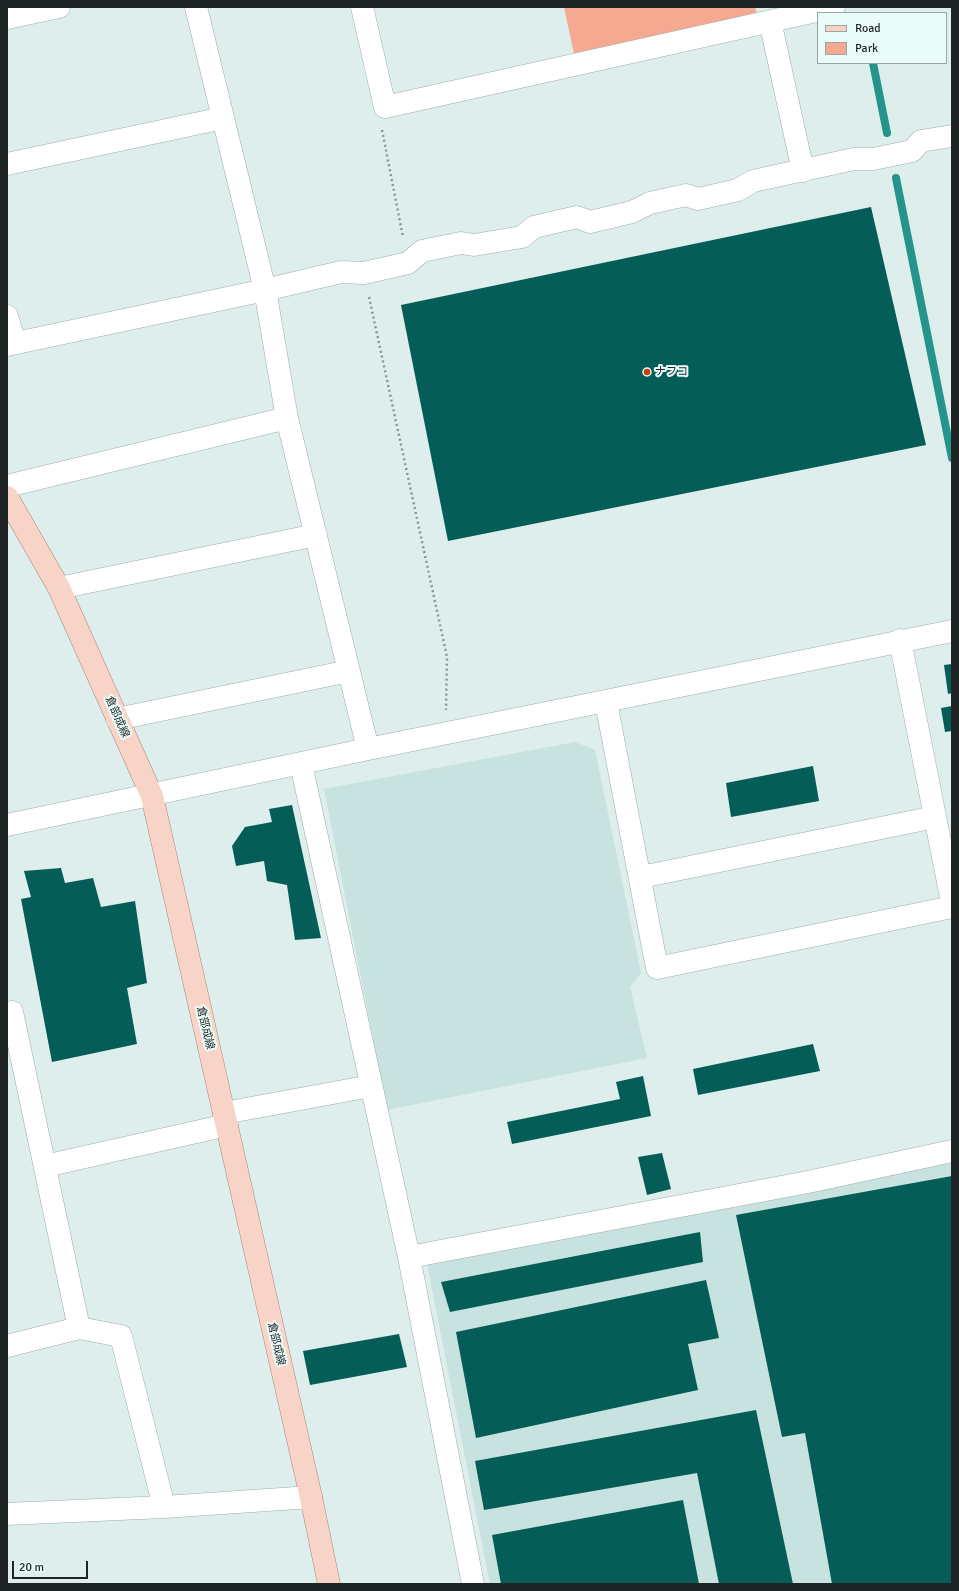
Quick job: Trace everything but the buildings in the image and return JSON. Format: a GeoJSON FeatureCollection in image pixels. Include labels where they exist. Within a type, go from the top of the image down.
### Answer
{"type":"FeatureCollection","features":[{"type":"Feature","properties":{"kind":"main road","name":"倉部成線"},"geometry":{"type":"LineString","coordinates":[[7,497],[59,588],[152,796],[311,1497],[329,1584]]}},
{"type":"Feature","properties":{"kind":"street"},"geometry":{"type":"LineString","coordinates":[[7,18],[59,7]]}},
{"type":"Feature","properties":{"kind":"street"},"geometry":{"type":"LineString","coordinates":[[196,7],[265,290],[287,418],[368,749]]}},
{"type":"Feature","properties":{"kind":"street"},"geometry":{"type":"LineString","coordinates":[[362,7],[385,106],[834,7]]}},
{"type":"Feature","properties":{"kind":"street"},"geometry":{"type":"LineString","coordinates":[[770,22],[803,171]]}},
{"type":"Feature","properties":{"kind":"street"},"geometry":{"type":"LineString","coordinates":[[7,164],[223,118]]}},
{"type":"Feature","properties":{"kind":"street"},"geometry":{"type":"LineString","coordinates":[[7,316],[11,344],[265,290],[341,272],[364,273],[408,263],[422,251],[461,243],[474,245],[522,237],[534,227],[577,217],[590,222],[632,212],[650,202],[686,195],[698,199],[738,190],[753,181],[854,159],[874,159],[912,151],[921,141],[952,136]]}},
{"type":"Feature","properties":{"kind":"street"},"geometry":{"type":"LineString","coordinates":[[7,486],[287,418]]}},
{"type":"Feature","properties":{"kind":"street"},"geometry":{"type":"LineString","coordinates":[[59,588],[316,535]]}},
{"type":"Feature","properties":{"kind":"street"},"geometry":{"type":"LineString","coordinates":[[7,825],[152,796],[368,749],[606,702],[900,640],[952,631]]}},
{"type":"Feature","properties":{"kind":"street"},"geometry":{"type":"LineString","coordinates":[[900,640],[952,902]]}},
{"type":"Feature","properties":{"kind":"street"},"geometry":{"type":"LineString","coordinates":[[118,719],[349,671]]}},
{"type":"Feature","properties":{"kind":"street"},"geometry":{"type":"LineString","coordinates":[[606,702],[641,877],[657,968],[952,907]]}},
{"type":"Feature","properties":{"kind":"street"},"geometry":{"type":"LineString","coordinates":[[301,764],[409,1258],[473,1584]]}},
{"type":"Feature","properties":{"kind":"street"},"geometry":{"type":"LineString","coordinates":[[641,877],[935,817]]}},
{"type":"Feature","properties":{"kind":"street"},"geometry":{"type":"LineString","coordinates":[[7,1013],[12,1012],[80,1328]]}},
{"type":"Feature","properties":{"kind":"street"},"geometry":{"type":"LineString","coordinates":[[45,1166],[225,1119],[371,1086]]}},
{"type":"Feature","properties":{"kind":"street"},"geometry":{"type":"LineString","coordinates":[[409,1258],[808,1182],[952,1151]]}},
{"type":"Feature","properties":{"kind":"street"},"geometry":{"type":"LineString","coordinates":[[7,1346],[80,1328],[121,1336],[164,1507]]}},
{"type":"Feature","properties":{"kind":"street"},"geometry":{"type":"LineString","coordinates":[[7,1514],[164,1507],[311,1497]]}},
{"type":"Feature","properties":{"kind":"path"},"geometry":{"type":"LineString","coordinates":[[385,106],[380,119],[408,263]]}},
{"type":"Feature","properties":{"kind":"path"},"geometry":{"type":"LineString","coordinates":[[364,273],[446,657],[446,734]]}},
{"type":"Feature","properties":{"kind":"shaded area"},"geometry":{"type":"Polygon","coordinates":[[[575,742],[595,750],[641,973],[630,987],[647,1058],[387,1110],[324,789],[575,742]]]}},
{"type":"Feature","properties":{"kind":"shaded area"},"geometry":{"type":"Polygon","coordinates":[[[952,1162],[952,1584],[490,1584],[427,1264],[952,1162]]]}},
{"type":"Feature","properties":{"kind":"green space"},"geometry":{"type":"Polygon","coordinates":[[[564,7],[755,7],[757,15],[574,54],[564,7]]]}},
{"type":"Feature","properties":{"kind":"waterway"},"geometry":{"type":"LineString","coordinates":[[873,64],[887,133]]}},
{"type":"Feature","properties":{"kind":"waterway"},"geometry":{"type":"LineString","coordinates":[[896,178],[952,458]]}},
{"type":"Feature","properties":{"kind":"place","name":"ナフコ"},"geometry":{"type":"Point","coordinates":[647,372]}}]}
